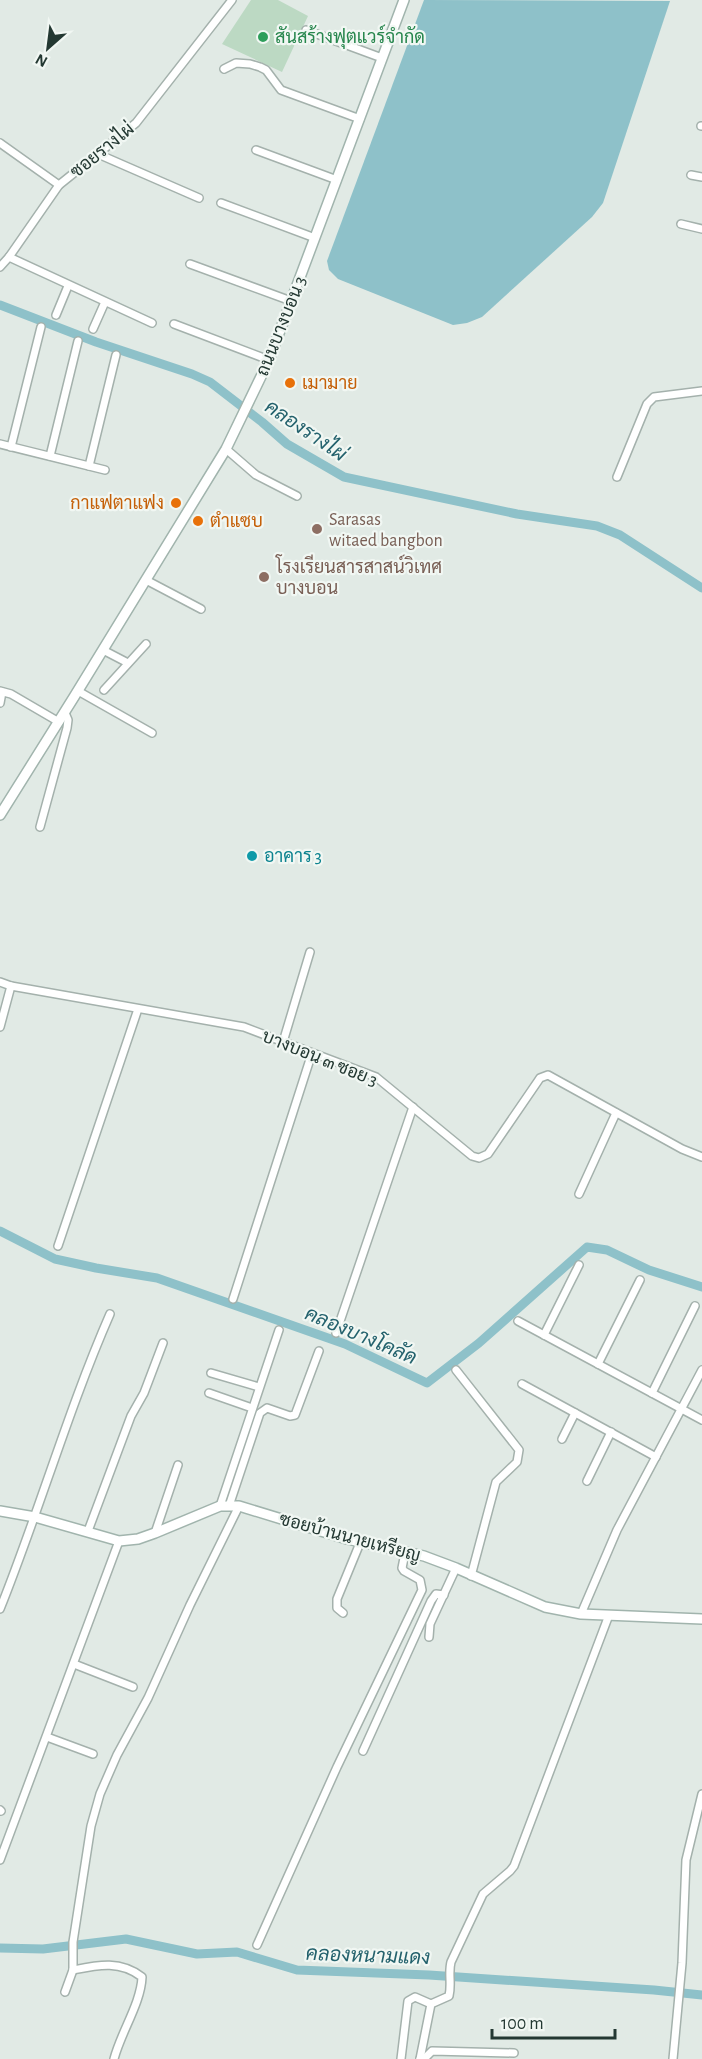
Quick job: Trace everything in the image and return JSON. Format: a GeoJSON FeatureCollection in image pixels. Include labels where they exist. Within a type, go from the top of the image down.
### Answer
{"type":"FeatureCollection","features":[{"type":"Feature","properties":{"kind":"main road","name":"ถนนบางบอน 3"},"geometry":{"type":"LineString","coordinates":[[0,816],[226,448],[269,360],[403,0]]}},
{"type":"Feature","properties":{"kind":"main road"},"geometry":{"type":"LineString","coordinates":[[0,1511],[34,1517],[119,1541],[138,1539],[229,1506]]}},
{"type":"Feature","properties":{"kind":"main road","name":"ซอยบ้านนายเหรียญ"},"geometry":{"type":"LineString","coordinates":[[229,1506],[360,1543],[424,1556],[545,1607],[581,1614],[702,1619]]}},
{"type":"Feature","properties":{"kind":"street","name":"ซอยรางไผ่"},"geometry":{"type":"LineString","coordinates":[[1,264],[9,257],[59,185],[143,115],[204,33],[232,0]]}},
{"type":"Feature","properties":{"kind":"street"},"geometry":{"type":"LineString","coordinates":[[306,30],[382,58]]}},
{"type":"Feature","properties":{"kind":"street"},"geometry":{"type":"LineString","coordinates":[[224,69],[236,63],[250,64],[266,70],[280,90],[360,119]]}},
{"type":"Feature","properties":{"kind":"street"},"geometry":{"type":"LineString","coordinates":[[0,143],[59,185]]}},
{"type":"Feature","properties":{"kind":"street"},"geometry":{"type":"LineString","coordinates":[[256,150],[337,180]]}},
{"type":"Feature","properties":{"kind":"street"},"geometry":{"type":"LineString","coordinates":[[98,154],[199,198]]}},
{"type":"Feature","properties":{"kind":"street"},"geometry":{"type":"LineString","coordinates":[[691,174],[702,177]]}},
{"type":"Feature","properties":{"kind":"street"},"geometry":{"type":"LineString","coordinates":[[221,203],[315,238]]}},
{"type":"Feature","properties":{"kind":"street"},"geometry":{"type":"LineString","coordinates":[[681,224],[702,229]]}},
{"type":"Feature","properties":{"kind":"street"},"geometry":{"type":"LineString","coordinates":[[9,257],[152,323]]}},
{"type":"Feature","properties":{"kind":"street"},"geometry":{"type":"LineString","coordinates":[[190,264],[291,301]]}},
{"type":"Feature","properties":{"kind":"street"},"geometry":{"type":"LineString","coordinates":[[56,315],[68,286]]}},
{"type":"Feature","properties":{"kind":"street"},"geometry":{"type":"LineString","coordinates":[[93,329],[105,302]]}},
{"type":"Feature","properties":{"kind":"street"},"geometry":{"type":"LineString","coordinates":[[174,324],[269,360]]}},
{"type":"Feature","properties":{"kind":"street"},"geometry":{"type":"LineString","coordinates":[[11,447],[41,327]]}},
{"type":"Feature","properties":{"kind":"street"},"geometry":{"type":"LineString","coordinates":[[50,456],[78,341]]}},
{"type":"Feature","properties":{"kind":"street"},"geometry":{"type":"LineString","coordinates":[[89,466],[116,356]]}},
{"type":"Feature","properties":{"kind":"street"},"geometry":{"type":"LineString","coordinates":[[617,477],[647,404],[654,397],[702,391]]}},
{"type":"Feature","properties":{"kind":"street"},"geometry":{"type":"LineString","coordinates":[[0,444],[105,470]]}},
{"type":"Feature","properties":{"kind":"street"},"geometry":{"type":"LineString","coordinates":[[226,448],[256,475],[297,496]]}},
{"type":"Feature","properties":{"kind":"street"},"geometry":{"type":"LineString","coordinates":[[146,580],[201,609]]}},
{"type":"Feature","properties":{"kind":"street"},"geometry":{"type":"LineString","coordinates":[[104,690],[147,644]]}},
{"type":"Feature","properties":{"kind":"street"},"geometry":{"type":"LineString","coordinates":[[103,650],[128,663]]}},
{"type":"Feature","properties":{"kind":"street"},"geometry":{"type":"LineString","coordinates":[[78,691],[152,733]]}},
{"type":"Feature","properties":{"kind":"street"},"geometry":{"type":"LineString","coordinates":[[0,702],[1,692],[11,694],[59,722]]}},
{"type":"Feature","properties":{"kind":"street"},"geometry":{"type":"LineString","coordinates":[[40,826],[67,728],[68,720],[65,713]]}},
{"type":"Feature","properties":{"kind":"street"},"geometry":{"type":"LineString","coordinates":[[283,1042],[310,952]]}},
{"type":"Feature","properties":{"kind":"street","name":"บางบอน ๓ ซอย 3"},"geometry":{"type":"LineString","coordinates":[[0,982],[11,986],[244,1027],[376,1077],[472,1156],[479,1158],[488,1154],[538,1081],[544,1076],[552,1077],[682,1149],[702,1157]]}},
{"type":"Feature","properties":{"kind":"street"},"geometry":{"type":"LineString","coordinates":[[0,1027],[1,1015],[11,986]]}},
{"type":"Feature","properties":{"kind":"street"},"geometry":{"type":"LineString","coordinates":[[58,1246],[138,1009]]}},
{"type":"Feature","properties":{"kind":"street"},"geometry":{"type":"LineString","coordinates":[[233,1299],[312,1053]]}},
{"type":"Feature","properties":{"kind":"street"},"geometry":{"type":"LineString","coordinates":[[336,1333],[413,1107]]}},
{"type":"Feature","properties":{"kind":"street"},"geometry":{"type":"LineString","coordinates":[[579,1194],[616,1113]]}},
{"type":"Feature","properties":{"kind":"street"},"geometry":{"type":"LineString","coordinates":[[544,1335],[579,1264]]}},
{"type":"Feature","properties":{"kind":"street"},"geometry":{"type":"LineString","coordinates":[[598,1364],[640,1280]]}},
{"type":"Feature","properties":{"kind":"street"},"geometry":{"type":"LineString","coordinates":[[652,1393],[694,1306]]}},
{"type":"Feature","properties":{"kind":"street"},"geometry":{"type":"LineString","coordinates":[[0,1609],[110,1314]]}},
{"type":"Feature","properties":{"kind":"street"},"geometry":{"type":"LineString","coordinates":[[518,1321],[702,1420]]}},
{"type":"Feature","properties":{"kind":"street"},"geometry":{"type":"LineString","coordinates":[[229,1506],[252,1408],[279,1330]]}},
{"type":"Feature","properties":{"kind":"street"},"geometry":{"type":"LineString","coordinates":[[88,1532],[131,1416],[144,1393],[164,1343]]}},
{"type":"Feature","properties":{"kind":"street"},"geometry":{"type":"LineString","coordinates":[[65,1992],[73,1970],[73,1941],[91,1826],[107,1773],[148,1698],[190,1605],[229,1506],[260,1413],[267,1408],[290,1416],[295,1415],[318,1351]]}},
{"type":"Feature","properties":{"kind":"street"},"geometry":{"type":"LineString","coordinates":[[456,1370],[519,1450],[517,1462],[496,1482],[471,1576]]}},
{"type":"Feature","properties":{"kind":"street"},"geometry":{"type":"LineString","coordinates":[[581,1614],[617,1530],[702,1370]]}},
{"type":"Feature","properties":{"kind":"street"},"geometry":{"type":"LineString","coordinates":[[211,1373],[260,1387]]}},
{"type":"Feature","properties":{"kind":"street"},"geometry":{"type":"LineString","coordinates":[[522,1384],[656,1457]]}},
{"type":"Feature","properties":{"kind":"street"},"geometry":{"type":"LineString","coordinates":[[209,1393],[252,1408]]}},
{"type":"Feature","properties":{"kind":"street"},"geometry":{"type":"LineString","coordinates":[[562,1439],[575,1413]]}},
{"type":"Feature","properties":{"kind":"street"},"geometry":{"type":"LineString","coordinates":[[587,1481],[611,1432]]}},
{"type":"Feature","properties":{"kind":"street"},"geometry":{"type":"LineString","coordinates":[[155,1533],[178,1465]]}},
{"type":"Feature","properties":{"kind":"street"},"geometry":{"type":"LineString","coordinates":[[0,1860],[119,1541]]}},
{"type":"Feature","properties":{"kind":"street"},"geometry":{"type":"LineString","coordinates":[[343,1613],[337,1608],[337,1599],[360,1543]]}},
{"type":"Feature","properties":{"kind":"street"},"geometry":{"type":"LineString","coordinates":[[257,1945],[337,1767],[423,1590],[420,1580],[402,1568],[405,1553]]}},
{"type":"Feature","properties":{"kind":"street"},"geometry":{"type":"LineString","coordinates":[[429,1637],[428,1630],[456,1568]]}},
{"type":"Feature","properties":{"kind":"street"},"geometry":{"type":"LineString","coordinates":[[363,1750],[431,1601],[436,1594],[444,1595]]}},
{"type":"Feature","properties":{"kind":"street"},"geometry":{"type":"LineString","coordinates":[[401,2059],[408,2001],[415,1997],[431,2004],[448,1996],[451,1988],[449,1969],[483,1894],[514,1866],[609,1615]]}},
{"type":"Feature","properties":{"kind":"street"},"geometry":{"type":"LineString","coordinates":[[74,1664],[133,1687]]}},
{"type":"Feature","properties":{"kind":"street"},"geometry":{"type":"LineString","coordinates":[[47,1737],[93,1754]]}},
{"type":"Feature","properties":{"kind":"street"},"geometry":{"type":"LineString","coordinates":[[673,2059],[686,1860],[702,1794]]}},
{"type":"Feature","properties":{"kind":"street"},"geometry":{"type":"LineString","coordinates":[[73,1970],[107,1964],[133,1969],[142,1977],[141,1987],[114,2059]]}},
{"type":"Feature","properties":{"kind":"street"},"geometry":{"type":"LineString","coordinates":[[431,2004],[420,2059],[426,2058],[432,2051],[514,2053]]}},
{"type":"Feature","properties":{"kind":"green space","name":"สันสร้างฟุตแวร์จำกัด"},"geometry":{"type":"Polygon","coordinates":[[[251,0],[278,0],[308,16],[282,72],[222,44],[251,0]]]}},
{"type":"Feature","properties":{"kind":"water"},"geometry":{"type":"Polygon","coordinates":[[[424,0],[670,1],[603,203],[592,217],[482,317],[453,325],[338,279],[329,270],[327,261],[424,0]]]}},
{"type":"Feature","properties":{"kind":"waterway","name":"คลองรางไผ่"},"geometry":{"type":"LineString","coordinates":[[0,305],[210,382],[287,444],[344,477],[517,514],[597,526],[620,535],[702,588]]}},
{"type":"Feature","properties":{"kind":"waterway","name":"คลองบางโคลัด"},"geometry":{"type":"LineString","coordinates":[[0,1231],[55,1259],[157,1278],[345,1344],[427,1383],[479,1343],[587,1247],[607,1250],[649,1270],[702,1287]]}},
{"type":"Feature","properties":{"kind":"waterway","name":"คลองหนามแดง"},"geometry":{"type":"LineString","coordinates":[[0,1948],[43,1949],[126,1939],[197,1954],[237,1952],[297,1970],[429,1975],[702,1995]]}},
{"type":"Feature","properties":{"kind":"place","name":"สันสร้างฟุตแวร์จำกัด"},"geometry":{"type":"Point","coordinates":[263,37]}},
{"type":"Feature","properties":{"kind":"place","name":"เมามาย"},"geometry":{"type":"Point","coordinates":[290,383]}},
{"type":"Feature","properties":{"kind":"place","name":"กาแฟตาแฟง"},"geometry":{"type":"Point","coordinates":[176,503]}},
{"type":"Feature","properties":{"kind":"place","name":"ตำแซบ"},"geometry":{"type":"Point","coordinates":[198,521]}},
{"type":"Feature","properties":{"kind":"place","name":"Sarasas witaed bangbon"},"geometry":{"type":"Point","coordinates":[317,529]}},
{"type":"Feature","properties":{"kind":"place","name":"โรงเรียนสารสาสน์วิเทศ บางบอน"},"geometry":{"type":"Point","coordinates":[264,577]}},
{"type":"Feature","properties":{"kind":"place","name":"อาคาร 3"},"geometry":{"type":"Point","coordinates":[252,856]}}]}
